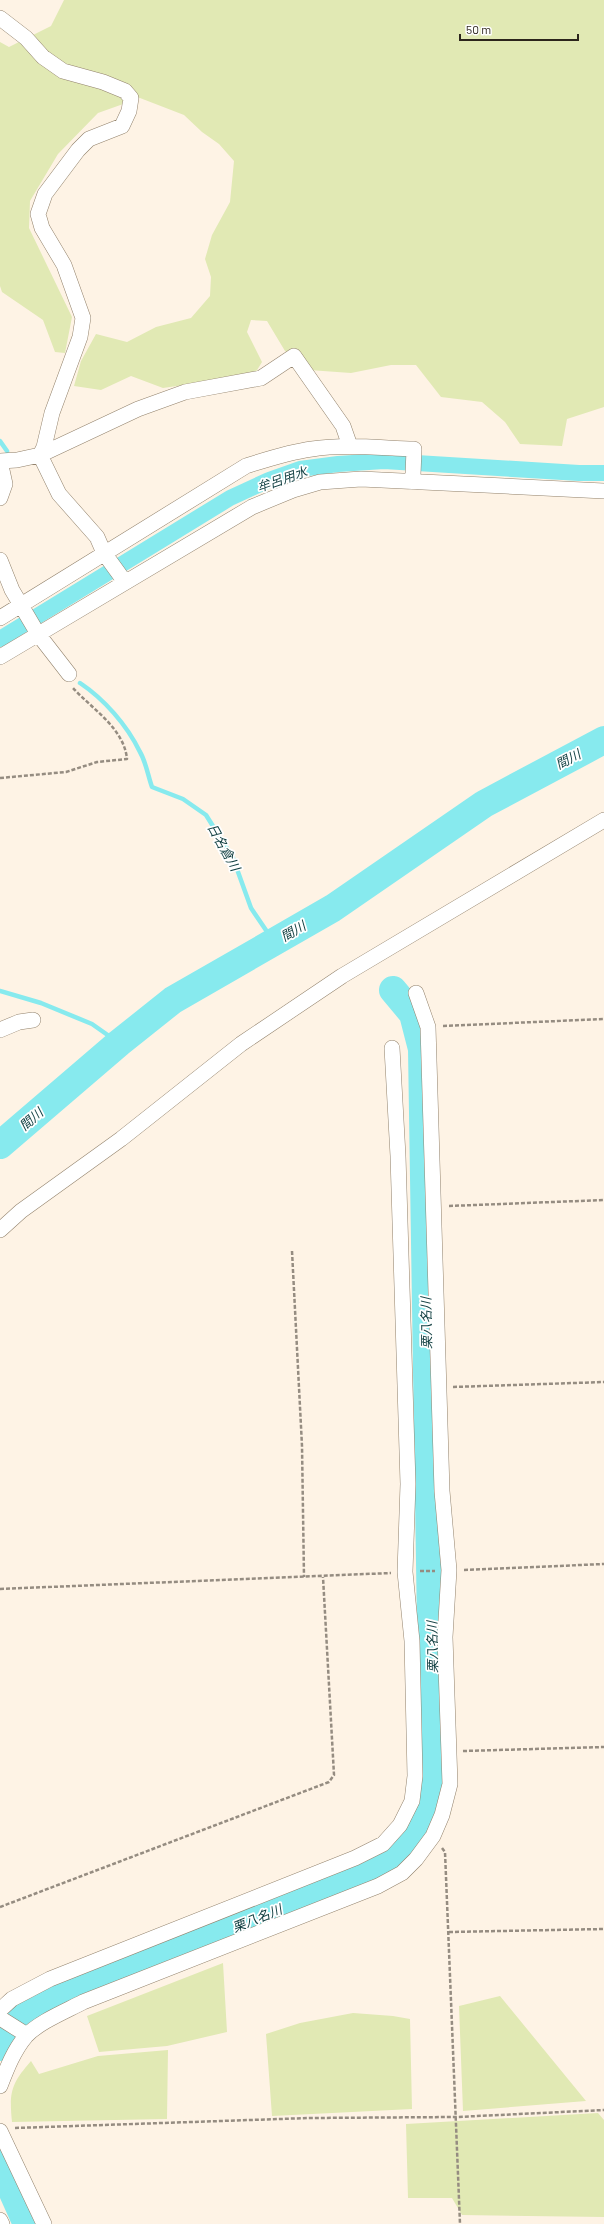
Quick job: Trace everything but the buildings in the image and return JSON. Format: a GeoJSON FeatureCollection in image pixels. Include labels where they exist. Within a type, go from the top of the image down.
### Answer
{"type":"FeatureCollection","features":[{"type":"Feature","properties":{"kind":"street"},"geometry":{"type":"LineString","coordinates":[[0,18],[26,38],[43,57],[63,71],[103,82],[125,92],[131,98],[129,111],[122,126],[89,139],[78,150],[45,194],[38,214],[42,228],[64,265],[83,318],[80,337],[52,413],[44,447],[40,455]]}},
{"type":"Feature","properties":{"kind":"street"},"geometry":{"type":"LineString","coordinates":[[0,498],[5,484],[0,461],[17,460],[40,455],[138,409],[178,394],[261,378],[294,356],[343,426],[350,446]]}},
{"type":"Feature","properties":{"kind":"street"},"geometry":{"type":"LineString","coordinates":[[0,618],[22,607],[246,466],[279,455],[306,450],[350,446],[414,449],[412,478]]}},
{"type":"Feature","properties":{"kind":"street"},"geometry":{"type":"LineString","coordinates":[[40,455],[60,494],[97,537],[106,555],[122,578]]}},
{"type":"Feature","properties":{"kind":"street"},"geometry":{"type":"LineString","coordinates":[[0,657],[36,631],[122,578],[252,507],[294,490],[320,482],[412,478],[604,491]]}},
{"type":"Feature","properties":{"kind":"street"},"geometry":{"type":"LineString","coordinates":[[0,560],[12,590],[36,631],[68,674]]}},
{"type":"Feature","properties":{"kind":"street"},"geometry":{"type":"LineString","coordinates":[[0,1230],[21,1211],[121,1139],[241,1044],[342,976],[604,820]]}},
{"type":"Feature","properties":{"kind":"street"},"geometry":{"type":"LineString","coordinates":[[0,2086],[12,2057],[25,2034],[83,2002],[378,1886],[402,1873],[416,1859],[433,1836],[442,1815],[450,1784],[445,1637],[446,1570],[438,1388],[428,1027],[416,992]]}},
{"type":"Feature","properties":{"kind":"street"},"geometry":{"type":"LineString","coordinates":[[0,1030],[19,1022],[33,1020]]}},
{"type":"Feature","properties":{"kind":"street"},"geometry":{"type":"LineString","coordinates":[[0,2010],[12,1999],[50,1979],[355,1858],[383,1844],[400,1825],[412,1800],[415,1776],[412,1641],[408,1572],[408,1484],[398,1164],[392,1048]]}},
{"type":"Feature","properties":{"kind":"street"},"geometry":{"type":"LineString","coordinates":[[0,2018],[25,2034]]}},
{"type":"Feature","properties":{"kind":"street"},"geometry":{"type":"LineString","coordinates":[[4,2130],[44,2224]]}},
{"type":"Feature","properties":{"kind":"street"},"geometry":{"type":"LineString","coordinates":[[0,2220],[2,2224]]}},
{"type":"Feature","properties":{"kind":"path"},"geometry":{"type":"LineString","coordinates":[[0,778],[66,772],[97,762],[127,759],[126,752],[120,739],[100,713],[85,702],[68,683],[68,674]]}},
{"type":"Feature","properties":{"kind":"path"},"geometry":{"type":"LineString","coordinates":[[428,1027],[604,1019]]}},
{"type":"Feature","properties":{"kind":"path"},"geometry":{"type":"LineString","coordinates":[[434,1206],[604,1200]]}},
{"type":"Feature","properties":{"kind":"path"},"geometry":{"type":"LineString","coordinates":[[292,1251],[302,1446],[304,1577]]}},
{"type":"Feature","properties":{"kind":"path"},"geometry":{"type":"LineString","coordinates":[[438,1388],[604,1382]]}},
{"type":"Feature","properties":{"kind":"path"},"geometry":{"type":"LineString","coordinates":[[0,1589],[323,1577],[446,1570],[604,1564]]}},
{"type":"Feature","properties":{"kind":"path"},"geometry":{"type":"LineString","coordinates":[[0,1907],[329,1782],[334,1775],[323,1577]]}},
{"type":"Feature","properties":{"kind":"path"},"geometry":{"type":"LineString","coordinates":[[450,1752],[604,1747]]}},
{"type":"Feature","properties":{"kind":"path"},"geometry":{"type":"LineString","coordinates":[[433,1836],[446,1852],[460,2224]]}},
{"type":"Feature","properties":{"kind":"path"},"geometry":{"type":"LineString","coordinates":[[449,1932],[604,1929]]}},
{"type":"Feature","properties":{"kind":"path"},"geometry":{"type":"LineString","coordinates":[[4,2130],[309,2118],[457,2117],[604,2110]]}},
{"type":"Feature","properties":{"kind":"green space"},"geometry":{"type":"Polygon","coordinates":[[[64,0],[604,0],[604,407],[567,419],[562,446],[520,444],[505,422],[482,402],[441,397],[416,365],[391,365],[351,373],[309,370],[285,351],[267,321],[251,320],[247,332],[262,362],[254,375],[163,388],[131,376],[101,390],[74,386],[81,361],[96,334],[127,342],[156,327],[191,318],[210,296],[211,277],[205,259],[212,235],[230,202],[234,161],[219,144],[202,132],[184,115],[140,98],[98,113],[58,154],[30,201],[29,228],[72,317],[65,353],[55,352],[43,320],[2,292],[0,286],[0,42],[9,47],[51,26],[64,0]]]}},
{"type":"Feature","properties":{"kind":"green space"},"geometry":{"type":"Polygon","coordinates":[[[223,1963],[227,2032],[167,2046],[99,2052],[87,2016],[223,1963]]]}},
{"type":"Feature","properties":{"kind":"green space"},"geometry":{"type":"Polygon","coordinates":[[[500,1996],[586,2101],[463,2111],[459,2006],[500,1996]]]}},
{"type":"Feature","properties":{"kind":"green space"},"geometry":{"type":"Polygon","coordinates":[[[353,2013],[393,2016],[410,2019],[412,2109],[272,2116],[266,2034],[300,2023],[353,2013]]]}},
{"type":"Feature","properties":{"kind":"green space"},"geometry":{"type":"Polygon","coordinates":[[[168,2050],[167,2119],[12,2122],[11,2096],[15,2082],[31,2061],[39,2074],[98,2056],[168,2050]]]}},
{"type":"Feature","properties":{"kind":"green space"},"geometry":{"type":"Polygon","coordinates":[[[598,2113],[604,2120],[604,2217],[462,2215],[452,2198],[408,2198],[406,2124],[598,2113]]]}},
{"type":"Feature","properties":{"kind":"waterway","name":"日名倉川"},"geometry":{"type":"LineString","coordinates":[[0,441],[7,451]]}},
{"type":"Feature","properties":{"kind":"waterway","name":"牟呂用水"},"geometry":{"type":"LineString","coordinates":[[0,639],[230,498],[269,480],[300,469],[338,464],[384,461],[579,473],[604,473]]}},
{"type":"Feature","properties":{"kind":"waterway","name":"日名倉川"},"geometry":{"type":"LineString","coordinates":[[80,683],[98,697],[114,713],[129,732],[142,756],[152,787],[183,799],[206,815],[233,858],[251,908],[274,942]]}},
{"type":"Feature","properties":{"kind":"waterway","name":"間川"},"geometry":{"type":"LineString","coordinates":[[0,1145],[119,1043],[173,1000],[333,908],[484,804],[604,740]]}},
{"type":"Feature","properties":{"kind":"waterway","name":"栗八名川"},"geometry":{"type":"LineString","coordinates":[[0,2047],[8,2032],[32,2007],[377,1870],[393,1857],[405,1844],[422,1820],[427,1807],[432,1775],[433,1755],[422,1049],[413,1014],[393,990]]}},
{"type":"Feature","properties":{"kind":"waterway"},"geometry":{"type":"LineString","coordinates":[[0,991],[41,1003],[92,1024],[119,1043]]}},
{"type":"Feature","properties":{"kind":"waterway","name":"栗八名川"},"geometry":{"type":"LineString","coordinates":[[0,2164],[27,2224]]}}]}
